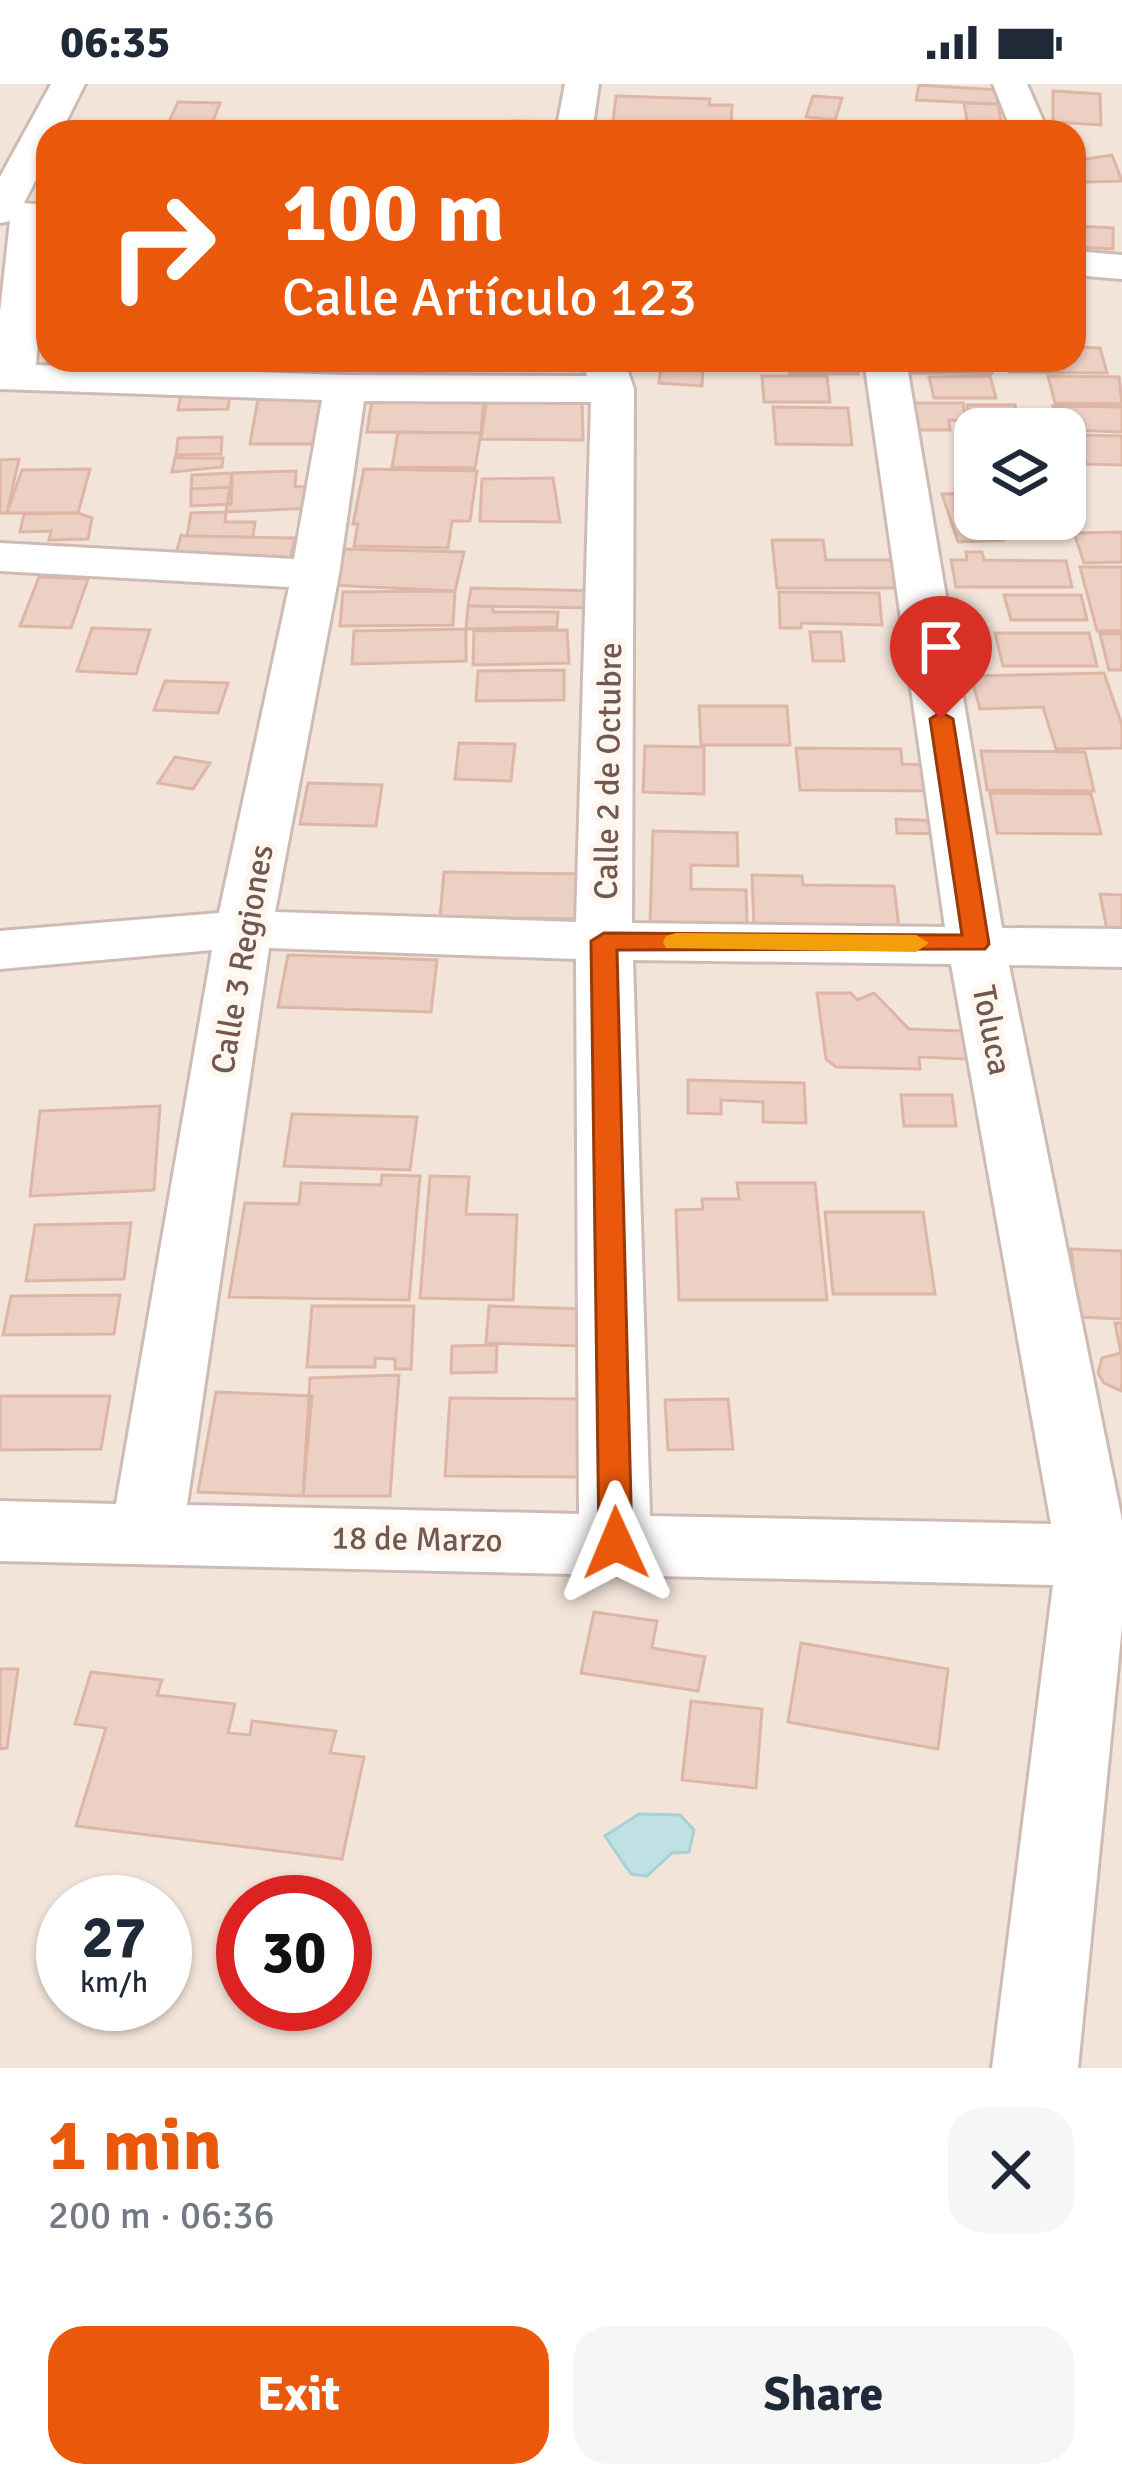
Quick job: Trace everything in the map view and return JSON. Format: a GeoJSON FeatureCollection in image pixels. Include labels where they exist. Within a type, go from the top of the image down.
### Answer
{"type":"FeatureCollection","features":[{"type":"Feature","properties":{"kind":"street"},"geometry":{"type":"LineString","coordinates":[[55,120],[68,84]]}},
{"type":"Feature","properties":{"kind":"street"},"geometry":{"type":"LineString","coordinates":[[576,120],[582,84]]}},
{"type":"Feature","properties":{"kind":"street"},"geometry":{"type":"LineString","coordinates":[[1010,84],[1025,120]]}},
{"type":"Feature","properties":{"kind":"street"},"geometry":{"type":"LineString","coordinates":[[36,170],[20,213],[7,376],[345,388],[608,375]]}},
{"type":"Feature","properties":{"kind":"street"},"geometry":{"type":"LineString","coordinates":[[1086,264],[1122,267]]}},
{"type":"Feature","properties":{"kind":"street","name":"Toluca"},"geometry":{"type":"LineString","coordinates":[[887,372],[976,944],[1107,1556],[1035,2068]]}},
{"type":"Feature","properties":{"kind":"street","name":"Calle 2 de Octubre"},"geometry":{"type":"LineString","coordinates":[[608,375],[604,941],[616,1543]]}},
{"type":"Feature","properties":{"kind":"street","name":"Calle 3 Regiones"},"geometry":{"type":"LineString","coordinates":[[147,1531],[244,929],[315,574],[345,388]]}},
{"type":"Feature","properties":{"kind":"street"},"geometry":{"type":"LineString","coordinates":[[0,557],[315,574]]}},
{"type":"Feature","properties":{"kind":"street"},"geometry":{"type":"LineString","coordinates":[[0,950],[244,929],[604,941],[1122,948]]}},
{"type":"Feature","properties":{"kind":"street","name":"18 de Marzo"},"geometry":{"type":"LineString","coordinates":[[0,1531],[1107,1556]]}},
{"type":"Feature","properties":{"kind":"shaded area"},"geometry":{"type":"Polygon","coordinates":[[[0,84],[1122,84],[1122,2068],[0,2068],[0,84]]]}},
{"type":"Feature","properties":{"kind":"water"},"geometry":{"type":"Polygon","coordinates":[[[639,1814],[680,1815],[694,1830],[689,1852],[672,1853],[647,1876],[631,1874],[605,1836],[639,1814]]]}},
{"type":"Feature","properties":{"kind":"building"},"geometry":{"type":"Polygon","coordinates":[[[919,85],[998,90],[998,104],[916,100],[919,85]]]}},
{"type":"Feature","properties":{"kind":"building"},"geometry":{"type":"Polygon","coordinates":[[[1053,91],[1100,94],[1101,125],[1053,120],[1053,91]]]}},
{"type":"Feature","properties":{"kind":"building"},"geometry":{"type":"Polygon","coordinates":[[[616,96],[710,99],[709,105],[732,105],[731,120],[613,120],[616,96]]]}},
{"type":"Feature","properties":{"kind":"building"},"geometry":{"type":"Polygon","coordinates":[[[813,96],[842,98],[835,120],[806,117],[813,96]]]}},
{"type":"Feature","properties":{"kind":"building"},"geometry":{"type":"Polygon","coordinates":[[[178,102],[220,103],[213,120],[170,120],[178,102]]]}},
{"type":"Feature","properties":{"kind":"building"},"geometry":{"type":"Polygon","coordinates":[[[964,103],[998,104],[1001,120],[967,120],[964,103]]]}},
{"type":"Feature","properties":{"kind":"building"},"geometry":{"type":"Polygon","coordinates":[[[1112,155],[1122,181],[1086,182],[1086,159],[1112,155]]]}},
{"type":"Feature","properties":{"kind":"building"},"geometry":{"type":"Polygon","coordinates":[[[1086,226],[1113,228],[1113,249],[1086,248],[1086,226]]]}},
{"type":"Feature","properties":{"kind":"building"},"geometry":{"type":"Polygon","coordinates":[[[1086,347],[1100,348],[1107,373],[1009,372],[1086,372],[1086,347]]]}},
{"type":"Feature","properties":{"kind":"building"},"geometry":{"type":"Polygon","coordinates":[[[660,372],[703,372],[702,386],[659,383],[660,372]]]}},
{"type":"Feature","properties":{"kind":"building"},"geometry":{"type":"Polygon","coordinates":[[[790,372],[858,374],[790,374],[790,372]]]}},
{"type":"Feature","properties":{"kind":"building"},"geometry":{"type":"Polygon","coordinates":[[[762,376],[827,376],[830,402],[764,402],[762,376]]]}},
{"type":"Feature","properties":{"kind":"building"},"geometry":{"type":"Polygon","coordinates":[[[990,376],[996,398],[934,398],[929,377],[990,376]]]}},
{"type":"Feature","properties":{"kind":"building"},"geometry":{"type":"Polygon","coordinates":[[[1048,376],[1119,377],[1122,404],[1055,403],[1048,376]]]}},
{"type":"Feature","properties":{"kind":"building"},"geometry":{"type":"Polygon","coordinates":[[[373,393],[484,395],[481,433],[367,432],[373,393]]]}},
{"type":"Feature","properties":{"kind":"building"},"geometry":{"type":"Polygon","coordinates":[[[181,394],[230,394],[228,409],[178,410],[181,394]]]}},
{"type":"Feature","properties":{"kind":"building"},"geometry":{"type":"Polygon","coordinates":[[[487,397],[582,399],[583,440],[481,439],[487,397]]]}},
{"type":"Feature","properties":{"kind":"building"},"geometry":{"type":"Polygon","coordinates":[[[321,398],[315,444],[250,444],[258,399],[321,398]]]}},
{"type":"Feature","properties":{"kind":"building"},"geometry":{"type":"Polygon","coordinates":[[[914,403],[963,403],[964,408],[954,408],[950,430],[919,430],[914,403]]]}},
{"type":"Feature","properties":{"kind":"building"},"geometry":{"type":"Polygon","coordinates":[[[967,405],[1016,408],[968,408],[967,405]]]}},
{"type":"Feature","properties":{"kind":"building"},"geometry":{"type":"Polygon","coordinates":[[[773,407],[848,408],[852,445],[776,444],[773,407]]]}},
{"type":"Feature","properties":{"kind":"building"},"geometry":{"type":"Polygon","coordinates":[[[1122,407],[1122,432],[1086,431],[1086,408],[1054,408],[1122,407]]]}},
{"type":"Feature","properties":{"kind":"building"},"geometry":{"type":"Polygon","coordinates":[[[398,432],[481,433],[475,468],[392,467],[398,432]]]}},
{"type":"Feature","properties":{"kind":"building"},"geometry":{"type":"Polygon","coordinates":[[[1086,435],[1122,436],[1122,465],[1086,464],[1086,435]]]}},
{"type":"Feature","properties":{"kind":"building"},"geometry":{"type":"Polygon","coordinates":[[[222,437],[221,454],[176,455],[178,438],[222,437]]]}},
{"type":"Feature","properties":{"kind":"building"},"geometry":{"type":"Polygon","coordinates":[[[175,458],[223,458],[222,467],[172,472],[175,458]]]}},
{"type":"Feature","properties":{"kind":"building"},"geometry":{"type":"Polygon","coordinates":[[[19,459],[7,513],[0,513],[0,460],[19,459]]]}},
{"type":"Feature","properties":{"kind":"building"},"geometry":{"type":"Polygon","coordinates":[[[90,469],[78,513],[7,513],[22,470],[90,469]]]}},
{"type":"Feature","properties":{"kind":"building"},"geometry":{"type":"Polygon","coordinates":[[[364,469],[477,471],[470,521],[452,521],[448,548],[354,546],[358,524],[353,524],[364,469]]]}},
{"type":"Feature","properties":{"kind":"building"},"geometry":{"type":"Polygon","coordinates":[[[296,471],[295,487],[310,486],[310,508],[226,512],[232,473],[296,471]]]}},
{"type":"Feature","properties":{"kind":"building"},"geometry":{"type":"Polygon","coordinates":[[[232,473],[232,487],[191,489],[192,475],[232,473]]]}},
{"type":"Feature","properties":{"kind":"building"},"geometry":{"type":"Polygon","coordinates":[[[553,478],[560,522],[480,521],[482,479],[553,478]]]}},
{"type":"Feature","properties":{"kind":"building"},"geometry":{"type":"Polygon","coordinates":[[[232,487],[231,504],[191,506],[191,489],[232,487]]]}},
{"type":"Feature","properties":{"kind":"building"},"geometry":{"type":"Polygon","coordinates":[[[942,494],[954,494],[954,530],[942,494]]]}},
{"type":"Feature","properties":{"kind":"building"},"geometry":{"type":"Polygon","coordinates":[[[226,512],[225,522],[255,522],[253,537],[187,536],[191,513],[226,512]]]}},
{"type":"Feature","properties":{"kind":"building"},"geometry":{"type":"Polygon","coordinates":[[[78,513],[92,518],[88,539],[49,540],[51,531],[20,532],[24,514],[78,513]]]}},
{"type":"Feature","properties":{"kind":"building"},"geometry":{"type":"Polygon","coordinates":[[[1122,532],[1122,562],[1084,563],[1076,540],[1086,540],[1086,533],[1122,532]]]}},
{"type":"Feature","properties":{"kind":"building"},"geometry":{"type":"Polygon","coordinates":[[[181,535],[295,538],[290,561],[175,558],[181,535]]]}},
{"type":"Feature","properties":{"kind":"building"},"geometry":{"type":"Polygon","coordinates":[[[772,540],[823,540],[826,560],[897,560],[901,588],[777,588],[772,540]]]}},
{"type":"Feature","properties":{"kind":"building"},"geometry":{"type":"Polygon","coordinates":[[[340,549],[464,552],[455,591],[331,585],[340,549]]]}},
{"type":"Feature","properties":{"kind":"building"},"geometry":{"type":"Polygon","coordinates":[[[966,552],[982,552],[984,560],[1066,561],[1072,587],[956,587],[951,560],[967,560],[966,552]]]}},
{"type":"Feature","properties":{"kind":"building"},"geometry":{"type":"Polygon","coordinates":[[[1080,567],[1122,567],[1122,631],[1097,631],[1080,567]]]}},
{"type":"Feature","properties":{"kind":"building"},"geometry":{"type":"Polygon","coordinates":[[[39,577],[88,579],[71,628],[20,626],[39,577]]]}},
{"type":"Feature","properties":{"kind":"building"},"geometry":{"type":"Polygon","coordinates":[[[471,588],[598,591],[597,608],[468,606],[471,588]]]}},
{"type":"Feature","properties":{"kind":"building"},"geometry":{"type":"Polygon","coordinates":[[[455,591],[453,625],[340,626],[343,592],[455,591]]]}},
{"type":"Feature","properties":{"kind":"building"},"geometry":{"type":"Polygon","coordinates":[[[779,592],[879,593],[882,625],[801,623],[801,628],[780,628],[779,592]]]}},
{"type":"Feature","properties":{"kind":"building"},"geometry":{"type":"Polygon","coordinates":[[[1004,595],[1081,595],[1087,620],[1011,620],[1004,595]]]}},
{"type":"Feature","properties":{"kind":"building"},"geometry":{"type":"Polygon","coordinates":[[[468,606],[493,606],[493,612],[558,612],[557,627],[466,629],[468,606]]]}},
{"type":"Feature","properties":{"kind":"building"},"geometry":{"type":"Polygon","coordinates":[[[92,628],[150,630],[136,674],[77,671],[92,628]]]}},
{"type":"Feature","properties":{"kind":"building"},"geometry":{"type":"Polygon","coordinates":[[[466,629],[466,661],[352,664],[354,631],[466,629]]]}},
{"type":"Feature","properties":{"kind":"building"},"geometry":{"type":"Polygon","coordinates":[[[567,630],[569,663],[473,665],[474,631],[567,630]]]}},
{"type":"Feature","properties":{"kind":"building"},"geometry":{"type":"Polygon","coordinates":[[[810,632],[841,632],[844,661],[813,661],[810,632]]]}},
{"type":"Feature","properties":{"kind":"building"},"geometry":{"type":"Polygon","coordinates":[[[995,633],[1089,633],[1097,666],[1003,666],[995,633]]]}},
{"type":"Feature","properties":{"kind":"building"},"geometry":{"type":"Polygon","coordinates":[[[1100,634],[1122,634],[1122,670],[1109,670],[1100,634]]]}},
{"type":"Feature","properties":{"kind":"building"},"geometry":{"type":"Polygon","coordinates":[[[564,670],[564,700],[476,701],[478,671],[564,670]]]}},
{"type":"Feature","properties":{"kind":"building"},"geometry":{"type":"Polygon","coordinates":[[[1104,673],[1122,725],[1122,748],[1056,749],[1043,707],[980,709],[971,676],[1104,673]]]}},
{"type":"Feature","properties":{"kind":"building"},"geometry":{"type":"Polygon","coordinates":[[[165,681],[228,683],[218,713],[154,710],[165,681]]]}},
{"type":"Feature","properties":{"kind":"building"},"geometry":{"type":"Polygon","coordinates":[[[699,706],[787,706],[790,745],[701,745],[699,706]]]}},
{"type":"Feature","properties":{"kind":"building"},"geometry":{"type":"Polygon","coordinates":[[[459,743],[515,744],[511,781],[455,779],[459,743]]]}},
{"type":"Feature","properties":{"kind":"building"},"geometry":{"type":"Polygon","coordinates":[[[645,746],[704,747],[704,794],[643,792],[645,746]]]}},
{"type":"Feature","properties":{"kind":"building"},"geometry":{"type":"Polygon","coordinates":[[[796,748],[901,749],[902,764],[930,765],[934,791],[800,790],[796,748]]]}},
{"type":"Feature","properties":{"kind":"building"},"geometry":{"type":"Polygon","coordinates":[[[981,751],[1085,752],[1094,791],[987,790],[981,751]]]}},
{"type":"Feature","properties":{"kind":"building"},"geometry":{"type":"Polygon","coordinates":[[[175,757],[210,763],[193,789],[158,783],[175,757]]]}},
{"type":"Feature","properties":{"kind":"building"},"geometry":{"type":"Polygon","coordinates":[[[308,783],[382,785],[376,826],[300,824],[308,783]]]}},
{"type":"Feature","properties":{"kind":"building"},"geometry":{"type":"Polygon","coordinates":[[[990,793],[1091,794],[1101,834],[997,833],[990,793]]]}},
{"type":"Feature","properties":{"kind":"building"},"geometry":{"type":"Polygon","coordinates":[[[896,819],[941,821],[942,834],[897,833],[896,819]]]}},
{"type":"Feature","properties":{"kind":"building"},"geometry":{"type":"Polygon","coordinates":[[[653,831],[737,833],[738,866],[691,865],[691,889],[746,890],[747,925],[650,922],[653,831]]]}},
{"type":"Feature","properties":{"kind":"building"},"geometry":{"type":"Polygon","coordinates":[[[444,872],[590,874],[588,919],[440,917],[444,872]]]}},
{"type":"Feature","properties":{"kind":"building"},"geometry":{"type":"Polygon","coordinates":[[[752,875],[802,876],[803,885],[894,886],[899,928],[754,926],[752,875]]]}},
{"type":"Feature","properties":{"kind":"building"},"geometry":{"type":"Polygon","coordinates":[[[1100,894],[1122,895],[1122,930],[1107,930],[1100,894]]]}},
{"type":"Feature","properties":{"kind":"building"},"geometry":{"type":"Polygon","coordinates":[[[288,955],[437,960],[431,1012],[278,1007],[288,955]]]}},
{"type":"Feature","properties":{"kind":"building"},"geometry":{"type":"Polygon","coordinates":[[[817,993],[851,993],[857,1000],[874,993],[909,1029],[963,1031],[966,1059],[919,1057],[920,1069],[836,1067],[826,1059],[817,993]]]}},
{"type":"Feature","properties":{"kind":"building"},"geometry":{"type":"Polygon","coordinates":[[[688,1080],[804,1083],[806,1123],[763,1122],[763,1102],[721,1100],[721,1114],[688,1113],[688,1080]]]}},
{"type":"Feature","properties":{"kind":"building"},"geometry":{"type":"Polygon","coordinates":[[[901,1095],[952,1095],[956,1126],[904,1126],[901,1095]]]}},
{"type":"Feature","properties":{"kind":"building"},"geometry":{"type":"Polygon","coordinates":[[[160,1106],[154,1190],[30,1196],[40,1111],[160,1106]]]}},
{"type":"Feature","properties":{"kind":"building"},"geometry":{"type":"Polygon","coordinates":[[[292,1114],[417,1117],[410,1170],[284,1166],[292,1114]]]}},
{"type":"Feature","properties":{"kind":"building"},"geometry":{"type":"Polygon","coordinates":[[[382,1175],[420,1176],[409,1300],[229,1297],[245,1203],[299,1204],[301,1183],[381,1185],[382,1175]]]}},
{"type":"Feature","properties":{"kind":"building"},"geometry":{"type":"Polygon","coordinates":[[[430,1176],[469,1177],[466,1214],[517,1215],[513,1300],[420,1298],[430,1176]]]}},
{"type":"Feature","properties":{"kind":"building"},"geometry":{"type":"Polygon","coordinates":[[[737,1183],[815,1183],[827,1300],[679,1300],[676,1210],[703,1209],[702,1199],[739,1199],[737,1183]]]}},
{"type":"Feature","properties":{"kind":"building"},"geometry":{"type":"Polygon","coordinates":[[[825,1212],[923,1212],[935,1294],[833,1294],[825,1212]]]}},
{"type":"Feature","properties":{"kind":"building"},"geometry":{"type":"Polygon","coordinates":[[[131,1223],[124,1279],[26,1281],[35,1225],[131,1223]]]}},
{"type":"Feature","properties":{"kind":"building"},"geometry":{"type":"Polygon","coordinates":[[[1071,1249],[1122,1251],[1122,1319],[1079,1317],[1071,1249]]]}},
{"type":"Feature","properties":{"kind":"building"},"geometry":{"type":"Polygon","coordinates":[[[120,1295],[114,1334],[3,1335],[11,1296],[120,1295]]]}},
{"type":"Feature","properties":{"kind":"building"},"geometry":{"type":"Polygon","coordinates":[[[312,1306],[414,1306],[411,1369],[395,1369],[395,1359],[375,1358],[375,1367],[307,1367],[312,1306]]]}},
{"type":"Feature","properties":{"kind":"building"},"geometry":{"type":"Polygon","coordinates":[[[489,1306],[584,1309],[582,1346],[486,1343],[489,1306]]]}},
{"type":"Feature","properties":{"kind":"building"},"geometry":{"type":"Polygon","coordinates":[[[1115,1323],[1122,1323],[1122,1391],[1104,1383],[1098,1373],[1102,1358],[1121,1353],[1115,1323]]]}},
{"type":"Feature","properties":{"kind":"building"},"geometry":{"type":"Polygon","coordinates":[[[497,1345],[496,1372],[451,1373],[452,1346],[497,1345]]]}},
{"type":"Feature","properties":{"kind":"building"},"geometry":{"type":"Polygon","coordinates":[[[399,1375],[390,1496],[303,1496],[310,1378],[399,1375]]]}},
{"type":"Feature","properties":{"kind":"building"},"geometry":{"type":"Polygon","coordinates":[[[216,1392],[312,1396],[303,1496],[198,1492],[216,1392]]]}},
{"type":"Feature","properties":{"kind":"building"},"geometry":{"type":"Polygon","coordinates":[[[0,1396],[110,1396],[101,1449],[0,1450],[0,1396]]]}},
{"type":"Feature","properties":{"kind":"building"},"geometry":{"type":"Polygon","coordinates":[[[450,1398],[592,1399],[592,1477],[445,1476],[450,1398]]]}},
{"type":"Feature","properties":{"kind":"building"},"geometry":{"type":"Polygon","coordinates":[[[728,1399],[733,1449],[668,1450],[665,1400],[728,1399]]]}},
{"type":"Feature","properties":{"kind":"building"},"geometry":{"type":"Polygon","coordinates":[[[594,1612],[657,1621],[652,1648],[705,1657],[698,1691],[581,1673],[594,1612]]]}},
{"type":"Feature","properties":{"kind":"building"},"geometry":{"type":"Polygon","coordinates":[[[801,1643],[948,1669],[938,1749],[788,1722],[801,1643]]]}},
{"type":"Feature","properties":{"kind":"building"},"geometry":{"type":"Polygon","coordinates":[[[0,1669],[18,1669],[7,1748],[0,1749],[0,1669]]]}},
{"type":"Feature","properties":{"kind":"building"},"geometry":{"type":"Polygon","coordinates":[[[91,1672],[162,1680],[157,1695],[235,1704],[228,1733],[250,1735],[252,1721],[336,1731],[330,1753],[364,1757],[342,1859],[76,1826],[106,1728],[75,1724],[91,1672]]]}},
{"type":"Feature","properties":{"kind":"building"},"geometry":{"type":"Polygon","coordinates":[[[691,1701],[762,1709],[756,1788],[682,1780],[691,1701]]]}},
{"type":"Feature","properties":{"kind":"slow traffic"},"geometry":{"type":"LineString","coordinates":[[676,942],[916,943]]}},
{"type":"Feature","properties":{"kind":"route"},"geometry":{"type":"LineString","coordinates":[[616,1543],[604,941],[976,944],[941,719]]}}]}
